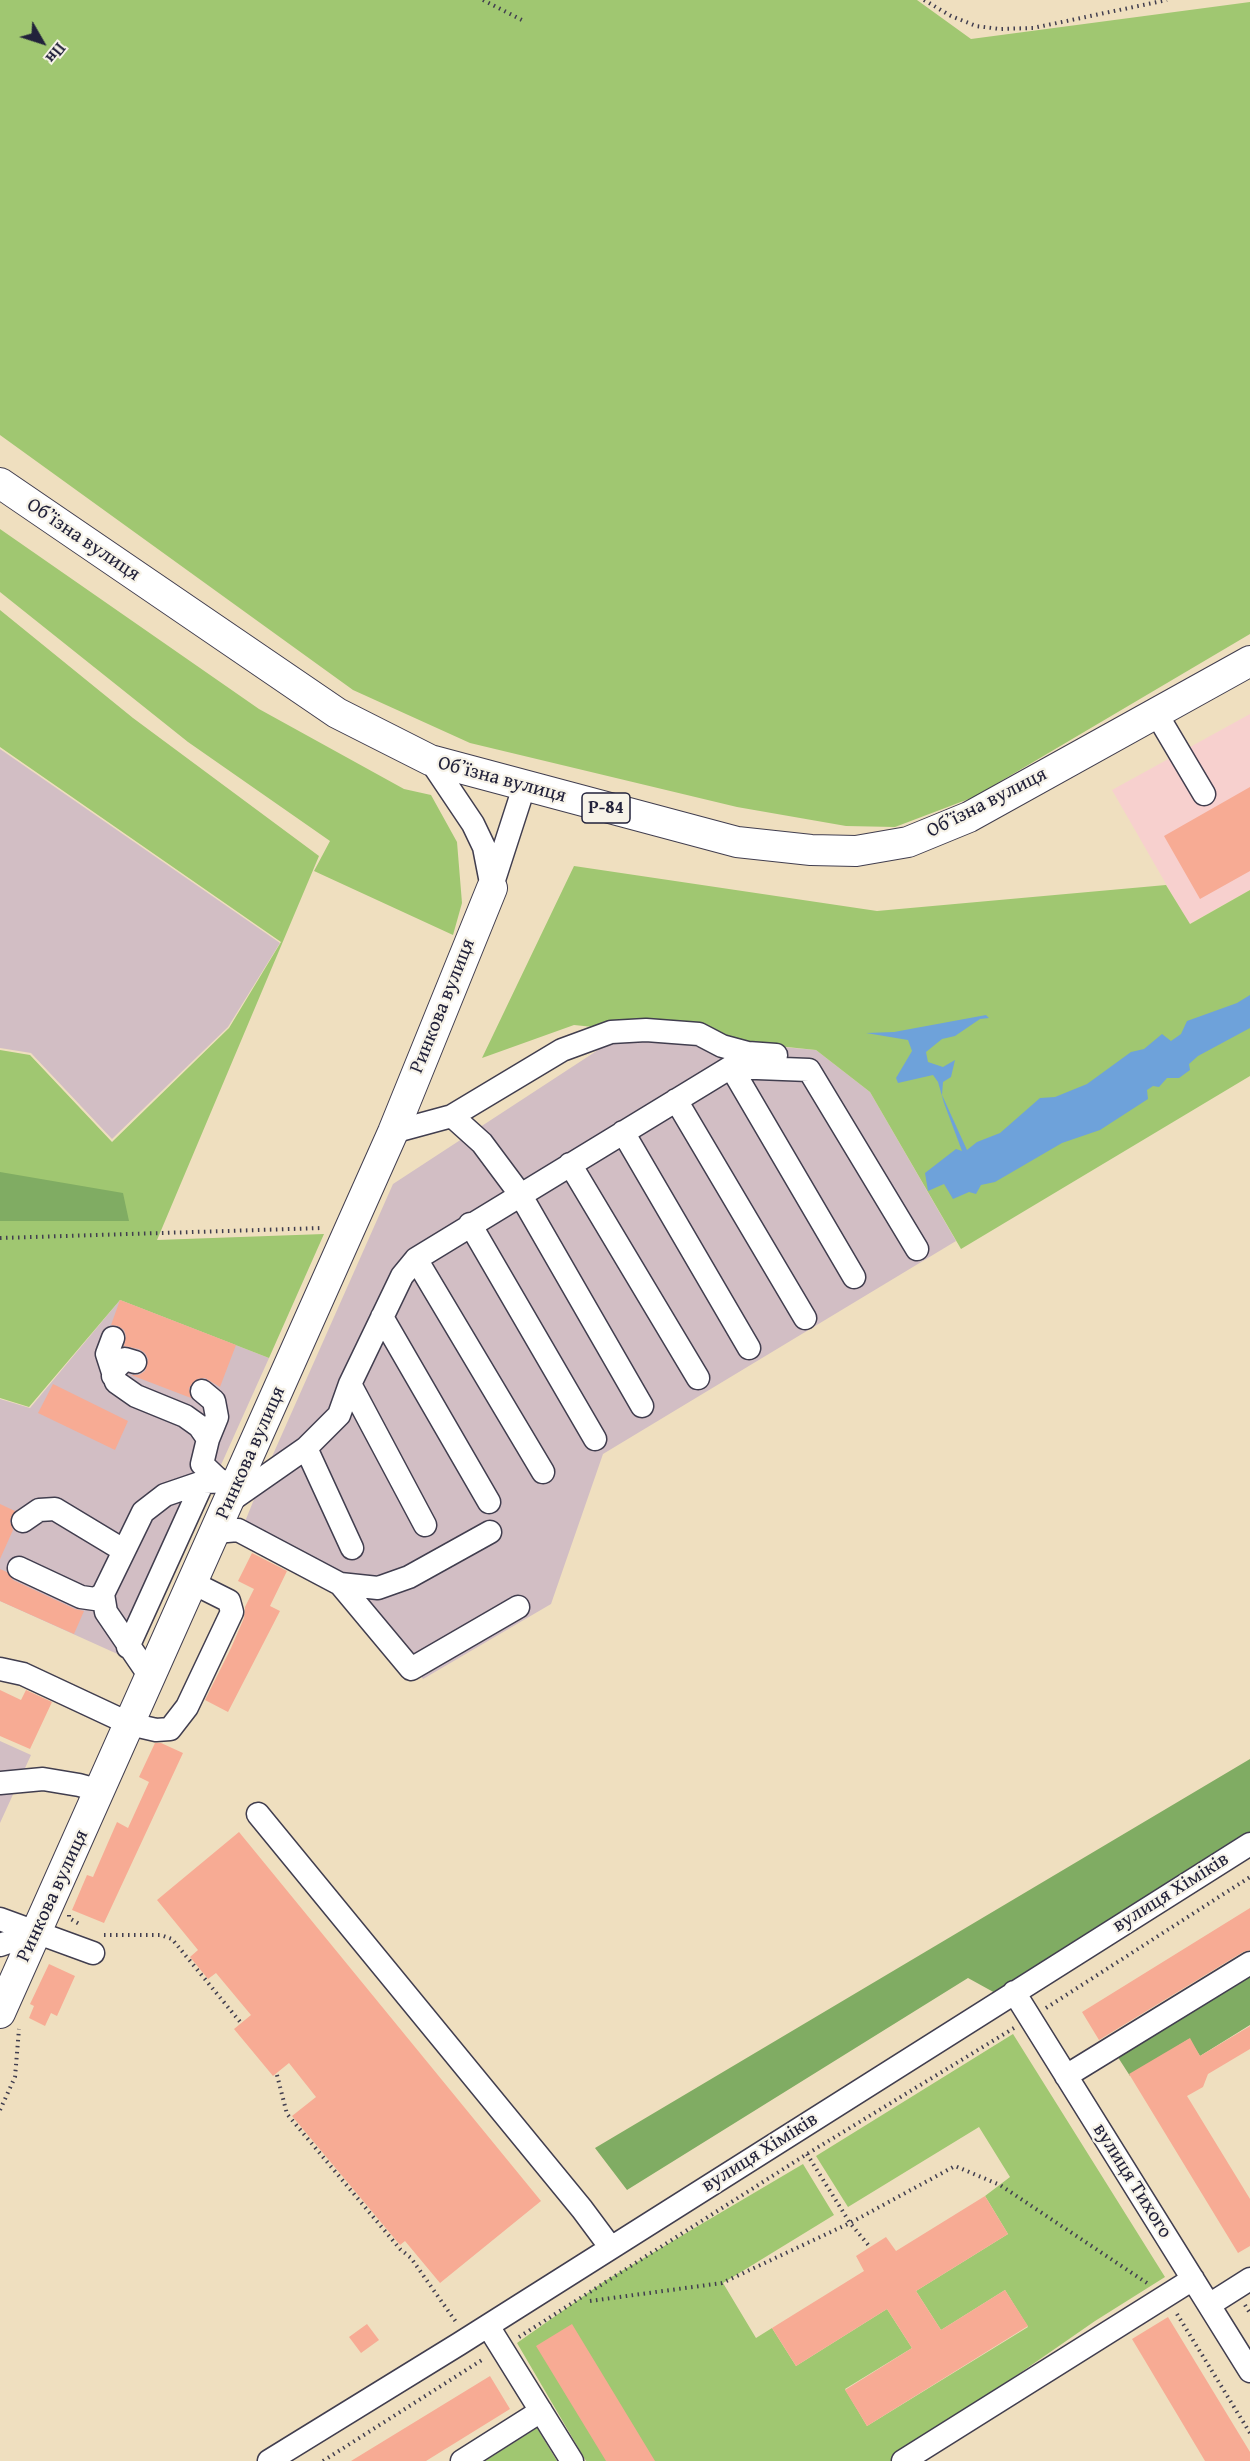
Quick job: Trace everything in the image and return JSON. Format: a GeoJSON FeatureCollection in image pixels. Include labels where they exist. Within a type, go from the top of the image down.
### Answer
{"type":"FeatureCollection","features":[{"type":"Feature","properties":{"kind":"main road","name":"Обʼїзна вулиця"},"geometry":{"type":"LineString","coordinates":[[0,483],[338,713],[430,760],[524,787],[737,842],[811,850],[856,851],[908,842],[969,817],[1250,661]]}},
{"type":"Feature","properties":{"kind":"main road","name":"Ринкова вулиця"},"geometry":{"type":"LineString","coordinates":[[10,2016],[60,1909],[101,1791],[216,1532],[223,1486],[351,1228],[393,1132],[492,888]]}},
{"type":"Feature","properties":{"kind":"street"},"geometry":{"type":"LineString","coordinates":[[1156,713],[1204,794]]}},
{"type":"Feature","properties":{"kind":"street"},"geometry":{"type":"LineString","coordinates":[[430,760],[473,824],[484,848],[492,888]]}},
{"type":"Feature","properties":{"kind":"street","name":"Ринкова вулиця"},"geometry":{"type":"LineString","coordinates":[[492,888],[524,787]]}},
{"type":"Feature","properties":{"kind":"street"},"geometry":{"type":"LineString","coordinates":[[393,1132],[452,1116],[561,1050],[611,1032],[646,1030],[699,1034],[722,1046],[748,1053],[784,1056],[809,1070],[917,1249]]}},
{"type":"Feature","properties":{"kind":"street"},"geometry":{"type":"LineString","coordinates":[[731,1067],[855,1277]]}},
{"type":"Feature","properties":{"kind":"street"},"geometry":{"type":"LineString","coordinates":[[97,1601],[143,1512],[165,1495],[223,1486],[306,1448],[339,1415],[350,1384],[402,1276],[416,1259],[731,1067],[809,1070]]}},
{"type":"Feature","properties":{"kind":"street"},"geometry":{"type":"LineString","coordinates":[[676,1100],[805,1318]]}},
{"type":"Feature","properties":{"kind":"street"},"geometry":{"type":"LineString","coordinates":[[452,1116],[482,1143],[520,1194],[642,1406]]}},
{"type":"Feature","properties":{"kind":"street"},"geometry":{"type":"LineString","coordinates":[[623,1132],[749,1348]]}},
{"type":"Feature","properties":{"kind":"street"},"geometry":{"type":"LineString","coordinates":[[570,1164],[698,1378]]}},
{"type":"Feature","properties":{"kind":"street"},"geometry":{"type":"LineString","coordinates":[[470,1224],[595,1439]]}},
{"type":"Feature","properties":{"kind":"street"},"geometry":{"type":"LineString","coordinates":[[416,1259],[543,1472]]}},
{"type":"Feature","properties":{"kind":"street"},"geometry":{"type":"LineString","coordinates":[[382,1317],[489,1502]]}},
{"type":"Feature","properties":{"kind":"street"},"geometry":{"type":"LineString","coordinates":[[113,1338],[106,1354],[116,1382],[136,1396],[185,1416],[198,1426],[208,1439]]}},
{"type":"Feature","properties":{"kind":"street"},"geometry":{"type":"LineString","coordinates":[[113,1376],[115,1369],[125,1359],[135,1362]]}},
{"type":"Feature","properties":{"kind":"street"},"geometry":{"type":"LineString","coordinates":[[350,1384],[425,1526]]}},
{"type":"Feature","properties":{"kind":"street"},"geometry":{"type":"LineString","coordinates":[[202,1391],[214,1401],[217,1417],[208,1439],[202,1464],[223,1486]]}},
{"type":"Feature","properties":{"kind":"street"},"geometry":{"type":"LineString","coordinates":[[306,1448],[352,1548]]}},
{"type":"Feature","properties":{"kind":"street"},"geometry":{"type":"LineString","coordinates":[[128,1647],[223,1486]]}},
{"type":"Feature","properties":{"kind":"street"},"geometry":{"type":"LineString","coordinates":[[23,1521],[39,1510],[55,1509],[123,1550]]}},
{"type":"Feature","properties":{"kind":"street"},"geometry":{"type":"LineString","coordinates":[[216,1532],[238,1530],[340,1584],[378,1588],[410,1577],[490,1533]]}},
{"type":"Feature","properties":{"kind":"street"},"geometry":{"type":"LineString","coordinates":[[19,1568],[97,1601],[151,1678]]}},
{"type":"Feature","properties":{"kind":"street"},"geometry":{"type":"LineString","coordinates":[[0,1670],[23,1674],[130,1724],[156,1730],[170,1729],[187,1707],[232,1612],[229,1601],[193,1583]]}},
{"type":"Feature","properties":{"kind":"street"},"geometry":{"type":"LineString","coordinates":[[340,1584],[411,1669],[518,1607]]}},
{"type":"Feature","properties":{"kind":"street"},"geometry":{"type":"LineString","coordinates":[[0,1783],[43,1779],[101,1791]]}},
{"type":"Feature","properties":{"kind":"street"},"geometry":{"type":"LineString","coordinates":[[258,1814],[582,2209],[610,2248]]}},
{"type":"Feature","properties":{"kind":"street","name":"вулиця Хіміків"},"geometry":{"type":"LineString","coordinates":[[268,2461],[495,2321],[1250,1844]]}},
{"type":"Feature","properties":{"kind":"street"},"geometry":{"type":"LineString","coordinates":[[0,1919],[47,1937],[96,1944]]}},
{"type":"Feature","properties":{"kind":"street"},"geometry":{"type":"LineString","coordinates":[[0,1945],[47,1937]]}},
{"type":"Feature","properties":{"kind":"street"},"geometry":{"type":"LineString","coordinates":[[1066,2076],[1250,1963]]}},
{"type":"Feature","properties":{"kind":"street","name":"вулиця Тихого"},"geometry":{"type":"LineString","coordinates":[[1014,1992],[1250,2371]]}},
{"type":"Feature","properties":{"kind":"street"},"geometry":{"type":"LineString","coordinates":[[903,2461],[1193,2279]]}},
{"type":"Feature","properties":{"kind":"street"},"geometry":{"type":"LineString","coordinates":[[1209,2305],[1250,2279]]}},
{"type":"Feature","properties":{"kind":"street"},"geometry":{"type":"LineString","coordinates":[[495,2321],[502,2348],[572,2461]]}},
{"type":"Feature","properties":{"kind":"street"},"geometry":{"type":"LineString","coordinates":[[462,2461],[541,2411]]}},
{"type":"Feature","properties":{"kind":"path"},"geometry":{"type":"LineString","coordinates":[[483,0],[522,20]]}},
{"type":"Feature","properties":{"kind":"path"},"geometry":{"type":"LineString","coordinates":[[924,0],[951,16],[976,26],[1000,29],[1033,28],[1167,0]]}},
{"type":"Feature","properties":{"kind":"path"},"geometry":{"type":"LineString","coordinates":[[0,1238],[351,1228]]}},
{"type":"Feature","properties":{"kind":"path"},"geometry":{"type":"LineString","coordinates":[[495,2321],[516,2339],[807,2154],[1030,2018],[1250,1877]]}},
{"type":"Feature","properties":{"kind":"path"},"geometry":{"type":"LineString","coordinates":[[47,1937],[60,1909],[89,1929]]}},
{"type":"Feature","properties":{"kind":"path"},"geometry":{"type":"LineString","coordinates":[[96,1944],[161,1935],[172,1939],[241,2023]]}},
{"type":"Feature","properties":{"kind":"path"},"geometry":{"type":"LineString","coordinates":[[0,2110],[15,2077],[10,2016]]}},
{"type":"Feature","properties":{"kind":"path"},"geometry":{"type":"LineString","coordinates":[[278,2075],[287,2114],[400,2249],[411,2258],[457,2324],[466,2318]]}},
{"type":"Feature","properties":{"kind":"path"},"geometry":{"type":"LineString","coordinates":[[807,2154],[850,2223],[870,2247]]}},
{"type":"Feature","properties":{"kind":"path"},"geometry":{"type":"LineString","coordinates":[[590,2301],[723,2283],[850,2223],[955,2166],[1000,2184],[1165,2295],[1250,2433]]}},
{"type":"Feature","properties":{"kind":"path"},"geometry":{"type":"LineString","coordinates":[[323,2461],[502,2348]]}},
{"type":"Feature","properties":{"kind":"shaded area"},"geometry":{"type":"Polygon","coordinates":[[[1250,714],[1250,890],[1189,924],[1112,790],[1250,714]]]}},
{"type":"Feature","properties":{"kind":"shaded area"},"geometry":{"type":"Polygon","coordinates":[[[0,749],[280,943],[228,1027],[112,1139],[31,1053],[0,1048],[0,749]]]}},
{"type":"Feature","properties":{"kind":"shaded area"},"geometry":{"type":"Polygon","coordinates":[[[624,1033],[816,1050],[870,1092],[956,1241],[603,1454],[551,1604],[423,1679],[379,1620],[240,1534],[393,1184],[624,1033]]]}},
{"type":"Feature","properties":{"kind":"shaded area"},"geometry":{"type":"Polygon","coordinates":[[[120,1300],[269,1358],[133,1661],[0,1601],[0,1399],[30,1408],[120,1300]]]}},
{"type":"Feature","properties":{"kind":"shaded area"},"geometry":{"type":"Polygon","coordinates":[[[0,1741],[31,1755],[0,1823],[0,1741]]]}},
{"type":"Feature","properties":{"kind":"green space"},"geometry":{"type":"Polygon","coordinates":[[[0,0],[917,0],[971,39],[1250,2],[1250,634],[974,797],[895,827],[846,826],[737,807],[470,743],[353,690],[0,435],[0,0]]]}},
{"type":"Feature","properties":{"kind":"green space"},"geometry":{"type":"Polygon","coordinates":[[[0,529],[259,709],[404,789],[431,795],[457,842],[462,903],[453,935],[314,871],[330,841],[188,742],[0,592],[0,529]]]}},
{"type":"Feature","properties":{"kind":"green space"},"geometry":{"type":"Polygon","coordinates":[[[0,610],[133,718],[319,856],[157,1240],[324,1234],[269,1358],[120,1300],[29,1407],[0,1398],[0,1050],[30,1055],[112,1142],[229,1028],[281,942],[0,747],[0,610]]]}},
{"type":"Feature","properties":{"kind":"green space"},"geometry":{"type":"Polygon","coordinates":[[[574,866],[877,911],[1166,885],[1190,924],[1250,890],[1250,1076],[961,1249],[870,1092],[816,1050],[574,1025],[482,1058],[574,866]]]}},
{"type":"Feature","properties":{"kind":"green space"},"geometry":{"type":"Polygon","coordinates":[[[0,1172],[123,1193],[129,1221],[0,1221],[0,1172]]]}},
{"type":"Feature","properties":{"kind":"green space"},"geometry":{"type":"Polygon","coordinates":[[[1250,1759],[1250,1836],[997,1994],[968,1978],[627,2190],[595,2148],[1250,1759]]]}},
{"type":"Feature","properties":{"kind":"green space"},"geometry":{"type":"Polygon","coordinates":[[[1250,1963],[1250,2025],[1200,2056],[1189,2039],[1130,2076],[1112,2048],[1250,1963]]]}},
{"type":"Feature","properties":{"kind":"green space"},"geometry":{"type":"Polygon","coordinates":[[[1013,2034],[1165,2277],[1095,2321],[893,2461],[586,2461],[517,2343],[605,2281],[803,2164],[834,2215],[723,2283],[756,2338],[772,2328],[796,2366],[887,2309],[912,2348],[845,2389],[867,2426],[1028,2327],[1005,2290],[941,2330],[916,2291],[1008,2234],[985,2196],[1010,2177],[979,2127],[848,2207],[816,2156],[1013,2034]]]}},
{"type":"Feature","properties":{"kind":"green space"},"geometry":{"type":"Polygon","coordinates":[[[537,2428],[557,2461],[485,2461],[537,2428]]]}},
{"type":"Feature","properties":{"kind":"water"},"geometry":{"type":"Polygon","coordinates":[[[1250,995],[1250,1028],[1198,1056],[1189,1064],[1190,1070],[1179,1078],[1167,1078],[1159,1087],[1153,1086],[1147,1090],[1148,1099],[1100,1130],[1062,1143],[995,1182],[981,1185],[976,1194],[969,1192],[953,1199],[944,1184],[928,1191],[925,1173],[956,1149],[962,1151],[944,1103],[938,1082],[933,1075],[898,1083],[896,1078],[912,1051],[908,1040],[866,1033],[894,1032],[986,1015],[989,1018],[980,1019],[955,1036],[942,1039],[926,1052],[928,1062],[943,1067],[955,1060],[951,1077],[943,1082],[942,1095],[967,1150],[977,1142],[1000,1133],[1040,1098],[1055,1097],[1087,1084],[1131,1052],[1144,1049],[1162,1034],[1171,1041],[1181,1034],[1187,1021],[1237,1003],[1250,995]]]}},
{"type":"Feature","properties":{"kind":"building"},"geometry":{"type":"Polygon","coordinates":[[[1250,787],[1250,871],[1200,899],[1164,836],[1250,787]]]}},
{"type":"Feature","properties":{"kind":"building"},"geometry":{"type":"Polygon","coordinates":[[[120,1300],[236,1345],[220,1387],[205,1378],[197,1379],[189,1388],[191,1398],[131,1375],[139,1375],[145,1371],[148,1359],[139,1349],[124,1346],[126,1336],[124,1330],[111,1325],[120,1300]]]}},
{"type":"Feature","properties":{"kind":"building"},"geometry":{"type":"Polygon","coordinates":[[[53,1384],[128,1421],[115,1450],[38,1413],[53,1384]]]}},
{"type":"Feature","properties":{"kind":"building"},"geometry":{"type":"Polygon","coordinates":[[[0,1504],[15,1511],[10,1521],[13,1530],[0,1559],[0,1504]]]}},
{"type":"Feature","properties":{"kind":"building"},"geometry":{"type":"Polygon","coordinates":[[[252,1553],[287,1571],[270,1606],[280,1611],[228,1712],[205,1700],[231,1648],[244,1618],[245,1607],[254,1589],[238,1581],[252,1553]]]}},
{"type":"Feature","properties":{"kind":"building"},"geometry":{"type":"Polygon","coordinates":[[[0,1569],[7,1572],[13,1580],[84,1611],[74,1634],[0,1601],[0,1569]]]}},
{"type":"Feature","properties":{"kind":"building"},"geometry":{"type":"Polygon","coordinates":[[[0,1690],[21,1700],[26,1690],[52,1702],[30,1749],[0,1736],[0,1690]]]}},
{"type":"Feature","properties":{"kind":"building"},"geometry":{"type":"Polygon","coordinates":[[[155,1743],[161,1743],[183,1753],[104,1923],[72,1910],[87,1875],[93,1877],[117,1822],[128,1828],[149,1782],[139,1777],[155,1743]]]}},
{"type":"Feature","properties":{"kind":"building"},"geometry":{"type":"Polygon","coordinates":[[[239,1832],[541,2201],[440,2283],[405,2241],[400,2245],[292,2116],[316,2097],[289,2063],[273,2076],[234,2029],[251,2015],[216,1973],[208,1979],[190,1957],[198,1950],[157,1900],[239,1832]]]}},
{"type":"Feature","properties":{"kind":"building"},"geometry":{"type":"Polygon","coordinates":[[[1250,1908],[1250,1950],[1243,1952],[1099,2040],[1082,2012],[1250,1908]]]}},
{"type":"Feature","properties":{"kind":"building"},"geometry":{"type":"Polygon","coordinates":[[[49,1964],[75,1976],[57,2016],[51,2013],[45,2026],[29,2018],[34,2006],[30,2004],[49,1964]]]}},
{"type":"Feature","properties":{"kind":"building"},"geometry":{"type":"Polygon","coordinates":[[[1250,2026],[1250,2049],[1208,2074],[1203,2087],[1187,2096],[1250,2199],[1250,2246],[1238,2253],[1129,2074],[1190,2038],[1200,2056],[1250,2026]]]}},
{"type":"Feature","properties":{"kind":"building"},"geometry":{"type":"Polygon","coordinates":[[[985,2196],[1008,2234],[916,2291],[941,2330],[1005,2290],[1028,2326],[867,2426],[845,2390],[912,2348],[887,2309],[796,2366],[772,2328],[864,2271],[856,2256],[886,2237],[896,2251],[985,2196]]]}},
{"type":"Feature","properties":{"kind":"building"},"geometry":{"type":"Polygon","coordinates":[[[1168,2317],[1250,2452],[1250,2461],[1205,2461],[1132,2339],[1168,2317]]]}},
{"type":"Feature","properties":{"kind":"building"},"geometry":{"type":"Polygon","coordinates":[[[367,2324],[379,2340],[361,2353],[349,2337],[367,2324]]]}},
{"type":"Feature","properties":{"kind":"building"},"geometry":{"type":"Polygon","coordinates":[[[572,2324],[655,2461],[606,2461],[536,2346],[572,2324]]]}},
{"type":"Feature","properties":{"kind":"building"},"geometry":{"type":"Polygon","coordinates":[[[490,2376],[510,2409],[426,2461],[351,2461],[490,2376]]]}}]}
